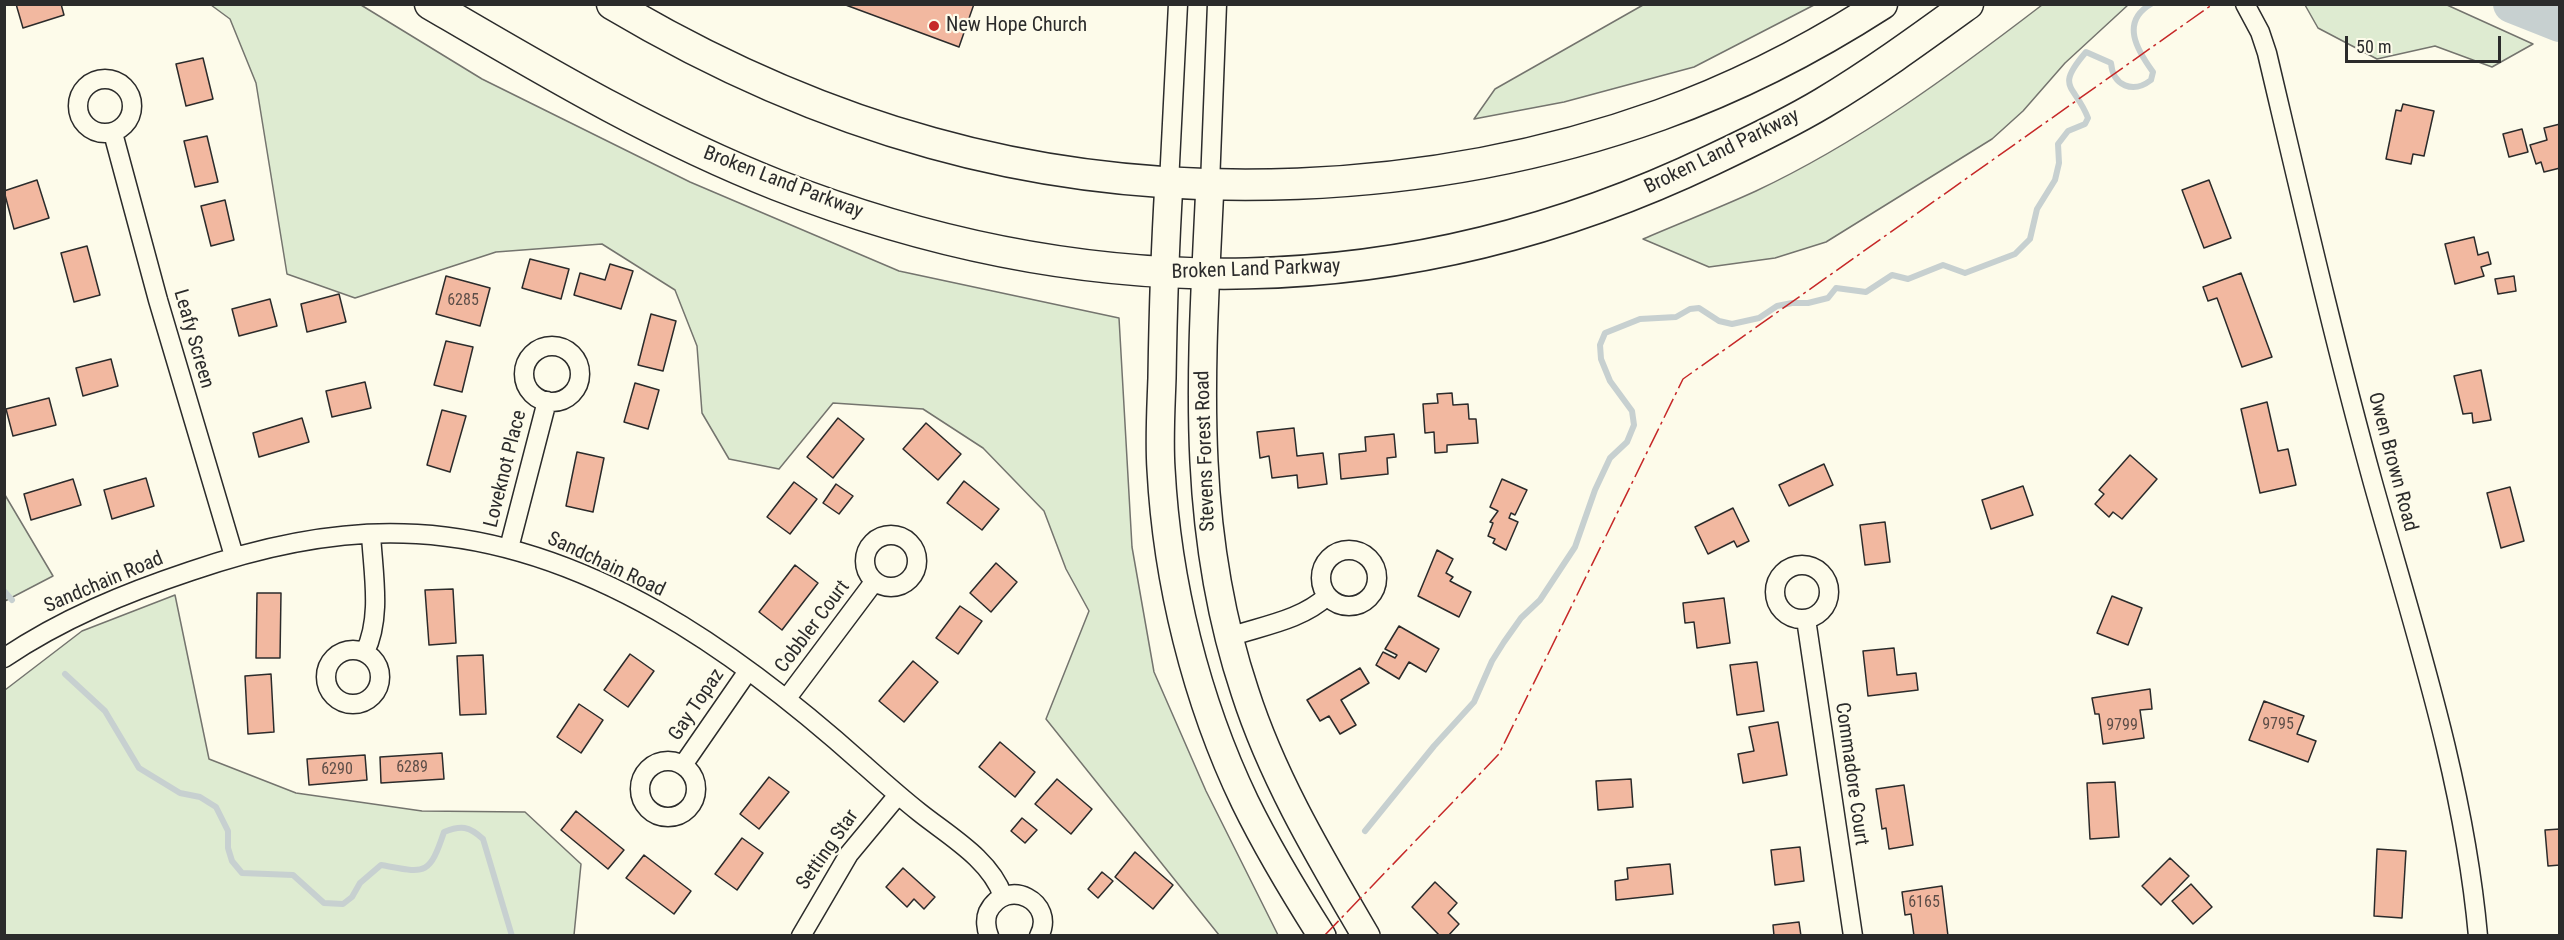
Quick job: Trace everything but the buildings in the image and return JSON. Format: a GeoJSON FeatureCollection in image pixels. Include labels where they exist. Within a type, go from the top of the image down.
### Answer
{"type":"FeatureCollection","features":[{"type":"Feature","properties":{"kind":"main road","name":"Broken Land Parkway"},"geometry":{"type":"LineString","coordinates":[[430,4],[609,107],[726,163],[829,204],[904,228],[1050,260],[1164,273],[1206,275],[1301,273],[1376,264],[1457,249],[1539,229],[1602,207],[1672,179],[1823,103],[1968,4]]}},
{"type":"Feature","properties":{"kind":"main road"},"geometry":{"type":"LineString","coordinates":[[612,4],[653,29],[764,83],[877,126],[1001,159],[1071,172],[1169,183],[1210,184],[1385,176],[1460,167],[1591,137],[1661,115],[1735,85],[1798,55],[1882,4]]}},
{"type":"Feature","properties":{"kind":"street"},"geometry":{"type":"LineString","coordinates":[[1178,4],[1164,273],[1161,468],[1169,546],[1182,615],[1207,703],[1244,801],[1282,873],[1322,936]]}},
{"type":"Feature","properties":{"kind":"street","name":"Stevens Forest Road"},"geometry":{"type":"LineString","coordinates":[[1216,4],[1201,391],[1202,467],[1209,544],[1229,637],[1245,693],[1283,788],[1366,936]]}},
{"type":"Feature","properties":{"kind":"street","name":"Owen Brown Road"},"geometry":{"type":"LineString","coordinates":[[2245,4],[2260,32],[2267,53],[2331,324],[2447,747],[2470,854],[2478,936]]}},
{"type":"Feature","properties":{"kind":"street","name":"Leafy Screen"},"geometry":{"type":"LineString","coordinates":[[113,133],[158,300],[234,556]]}},
{"type":"Feature","properties":{"kind":"street","name":"Loveknot Place"},"geometry":{"type":"LineString","coordinates":[[509,548],[547,401]]}},
{"type":"Feature","properties":{"kind":"street"},"geometry":{"type":"LineString","coordinates":[[365,652],[373,635],[375,617],[370,534]]}},
{"type":"Feature","properties":{"kind":"street","name":"Sandchain Road"},"geometry":{"type":"LineString","coordinates":[[4,658],[59,624],[132,591],[234,556],[318,539],[370,534],[416,534],[509,548],[546,560],[626,595],[671,620],[787,698],[897,795],[985,865],[998,882],[1003,896]]}},
{"type":"Feature","properties":{"kind":"street","name":"Cobbler Court"},"geometry":{"type":"LineString","coordinates":[[787,698],[874,582]]}},
{"type":"Feature","properties":{"kind":"street"},"geometry":{"type":"LineString","coordinates":[[1229,637],[1302,613],[1316,607],[1328,596]]}},
{"type":"Feature","properties":{"kind":"street","name":"Commadore Court"},"geometry":{"type":"LineString","coordinates":[[1806,619],[1853,936]]}},
{"type":"Feature","properties":{"kind":"street","name":"Gay Topaz"},"geometry":{"type":"LineString","coordinates":[[683,765],[748,671]]}},
{"type":"Feature","properties":{"kind":"street","name":"Setting Star"},"geometry":{"type":"LineString","coordinates":[[801,936],[849,854],[897,795]]}},
{"type":"Feature","properties":{"kind":"street"},"geometry":{"type":"LineString","coordinates":[[989,936],[986,916],[993,903],[1003,896],[1022,895],[1033,900],[1043,918],[1039,936]]}},
{"type":"Feature","properties":{"kind":"green space"},"geometry":{"type":"Polygon","coordinates":[[[211,5],[361,5],[482,79],[690,182],[899,271],[1119,318],[1132,547],[1154,672],[1206,791],[1278,935],[1219,935],[1046,719],[1089,611],[1066,569],[1044,511],[983,448],[923,409],[833,403],[779,469],[729,459],[702,413],[697,346],[675,290],[602,244],[496,252],[355,298],[287,274],[256,83],[230,19],[211,5]]]}},
{"type":"Feature","properties":{"kind":"green space"},"geometry":{"type":"Polygon","coordinates":[[[1643,5],[1814,5],[1694,67],[1564,102],[1474,119],[1495,89],[1643,5]]]}},
{"type":"Feature","properties":{"kind":"green space"},"geometry":{"type":"Polygon","coordinates":[[[2042,5],[2128,5],[2065,63],[2023,111],[1992,139],[1826,242],[1775,258],[1709,267],[1643,239],[1756,191],[1832,151],[1904,106],[2042,5]]]}},
{"type":"Feature","properties":{"kind":"green space"},"geometry":{"type":"Polygon","coordinates":[[[2305,5],[2447,5],[2533,44],[2492,67],[2435,46],[2377,59],[2318,28],[2305,5]]]}},
{"type":"Feature","properties":{"kind":"green space"},"geometry":{"type":"Polygon","coordinates":[[[5,495],[53,576],[4,601],[5,495]]]}},
{"type":"Feature","properties":{"kind":"green space"},"geometry":{"type":"Polygon","coordinates":[[[175,595],[209,759],[296,793],[422,811],[525,812],[581,864],[574,935],[5,935],[5,690],[82,631],[175,595]]]}},
{"type":"Feature","properties":{"kind":"waterway"},"geometry":{"type":"LineString","coordinates":[[1365,831],[1434,746],[1474,702],[1492,661],[1504,642],[1521,618],[1540,600],[1575,547],[1595,490],[1610,458],[1627,442],[1634,425],[1632,411],[1610,381],[1601,359],[1600,345],[1605,333],[1640,319],[1676,317],[1690,309],[1699,308],[1719,321],[1732,324],[1759,318],[1777,306],[1808,303],[1828,298],[1836,288],[1866,292],[1892,275],[1908,279],[1943,265],[1965,273],[2015,254],[2030,239],[2037,209],[2055,180],[2059,163],[2058,144],[2068,131],[2085,124],[2088,118],[2070,86],[2071,73],[2086,52],[2111,63],[2116,77],[2125,85],[2137,86],[2151,80],[2153,72],[2137,46],[2134,36],[2136,19],[2151,4]]}},
{"type":"Feature","properties":{"kind":"waterway"},"geometry":{"type":"LineString","coordinates":[[2512,4],[2560,23]]}},
{"type":"Feature","properties":{"kind":"waterway"},"geometry":{"type":"LineString","coordinates":[[4,591],[12,600]]}},
{"type":"Feature","properties":{"kind":"waterway"},"geometry":{"type":"LineString","coordinates":[[65,674],[105,711],[139,768],[180,793],[200,797],[216,807],[228,831],[228,848],[232,861],[242,873],[293,875],[324,903],[343,904],[352,897],[360,883],[381,865],[407,870],[423,868],[434,857],[444,832],[455,828],[465,828],[483,839],[512,936]]}},
{"type":"Feature","properties":{"kind":"power"},"geometry":{"type":"LineString","coordinates":[[1324,936],[1499,754],[1683,379],[2213,4]]}},
{"type":"Feature","properties":{"kind":"place","name":"New Hope Church"},"geometry":{"type":"Point","coordinates":[934,26]}}]}
